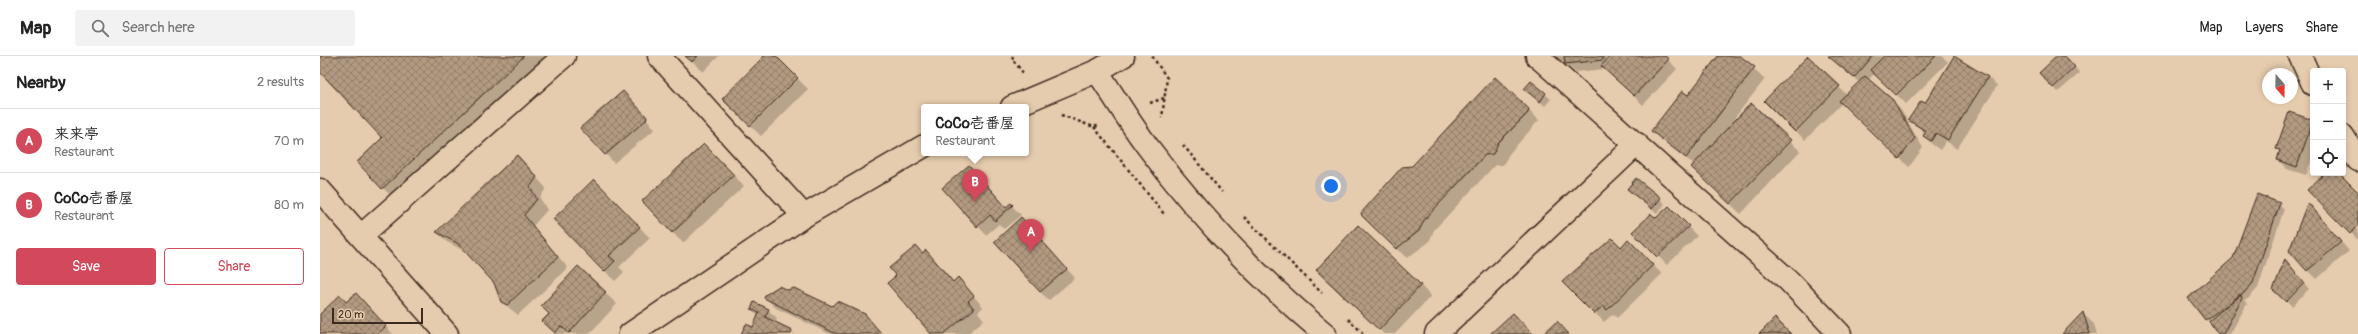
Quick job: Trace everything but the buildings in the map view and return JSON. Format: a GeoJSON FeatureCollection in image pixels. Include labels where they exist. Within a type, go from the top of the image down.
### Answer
{"type":"FeatureCollection","features":[{"type":"Feature","properties":{"kind":"street"},"geometry":{"type":"LineString","coordinates":[[362,235],[564,56]]}},
{"type":"Feature","properties":{"kind":"street"},"geometry":{"type":"LineString","coordinates":[[659,56],[804,216]]}},
{"type":"Feature","properties":{"kind":"street"},"geometry":{"type":"LineString","coordinates":[[1017,104],[1090,63],[1123,56]]}},
{"type":"Feature","properties":{"kind":"street"},"geometry":{"type":"LineString","coordinates":[[1537,56],[1789,281],[1840,334]]}},
{"type":"Feature","properties":{"kind":"street"},"geometry":{"type":"LineString","coordinates":[[2300,56],[2310,78]]}},
{"type":"Feature","properties":{"kind":"street"},"geometry":{"type":"LineString","coordinates":[[1090,63],[1148,147],[1224,239],[1294,308],[1325,334]]}},
{"type":"Feature","properties":{"kind":"street"},"geometry":{"type":"LineString","coordinates":[[2346,140],[2358,160]]}},
{"type":"Feature","properties":{"kind":"street"},"geometry":{"type":"LineString","coordinates":[[1436,334],[1637,144]]}},
{"type":"Feature","properties":{"kind":"street"},"geometry":{"type":"LineString","coordinates":[[630,334],[804,216],[921,148]]}},
{"type":"Feature","properties":{"kind":"street"},"geometry":{"type":"LineString","coordinates":[[320,190],[362,235],[447,334]]}},
{"type":"Feature","properties":{"kind":"path"},"geometry":{"type":"LineString","coordinates":[[1152,56],[1168,78],[1162,119],[1166,124]]}},
{"type":"Feature","properties":{"kind":"path"},"geometry":{"type":"LineString","coordinates":[[1181,142],[1225,196]]}},
{"type":"Feature","properties":{"kind":"path"},"geometry":{"type":"LineString","coordinates":[[1240,213],[1324,296]]}},
{"type":"Feature","properties":{"kind":"path"},"geometry":{"type":"LineString","coordinates":[[1347,318],[1364,334]]}},
{"type":"Feature","properties":{"kind":"place","name":"CoCo壱番屋"},"geometry":{"type":"Point","coordinates":[975,202]}},
{"type":"Feature","properties":{"kind":"place","name":"来来亭"},"geometry":{"type":"Point","coordinates":[1031,252]}}]}
